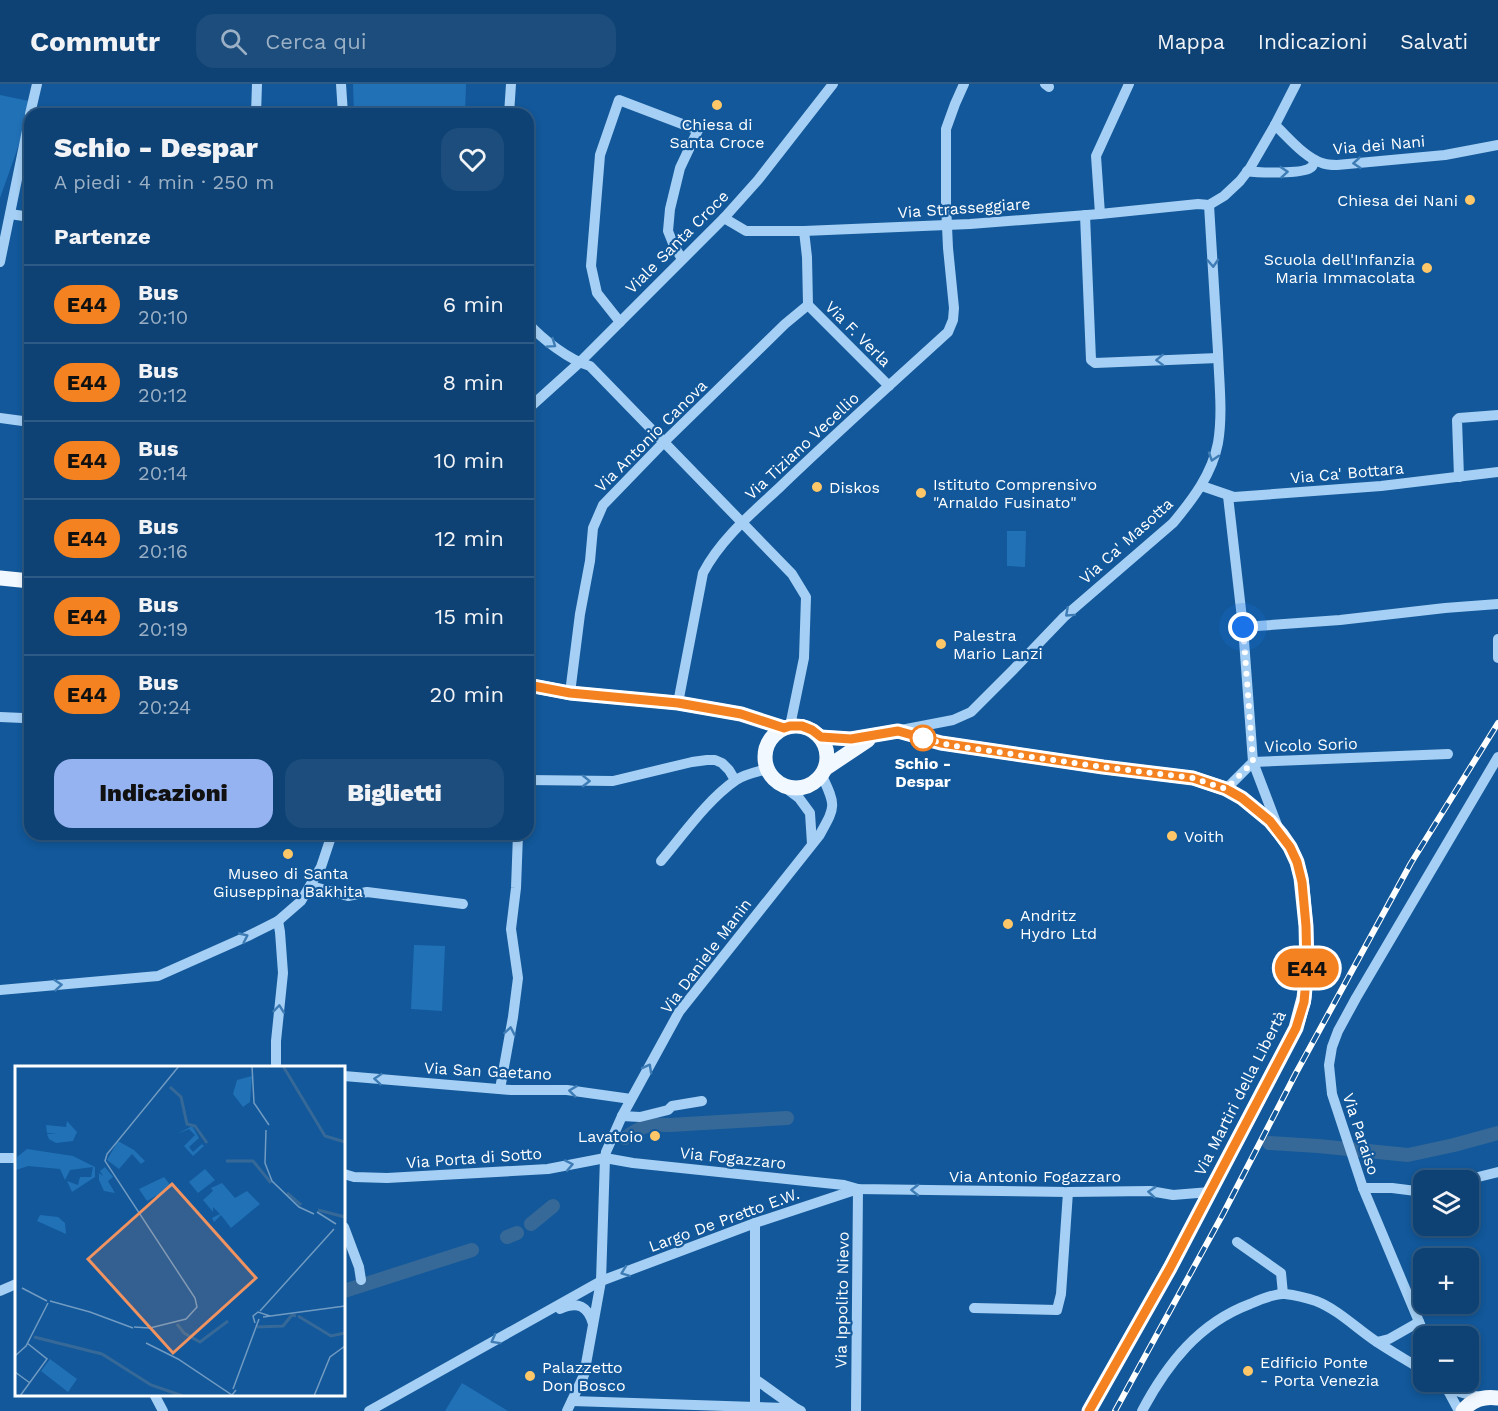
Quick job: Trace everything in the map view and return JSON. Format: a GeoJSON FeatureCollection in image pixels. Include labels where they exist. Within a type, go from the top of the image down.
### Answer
{"type":"FeatureCollection","features":[{"type":"Feature","properties":{"kind":"main road"},"geometry":{"type":"LineString","coordinates":[[0,578],[24,580]]}},
{"type":"Feature","properties":{"kind":"main road","name":"Via Martiri della Libertà"},"geometry":{"type":"LineString","coordinates":[[534,686],[570,693],[678,703],[747,716],[787,727],[802,726],[821,737],[851,739],[898,731],[948,745],[1193,778],[1226,789],[1248,802],[1281,834],[1297,862],[1302,882],[1306,926],[1305,994],[1296,1028],[1170,1268],[1089,1411]]}},
{"type":"Feature","properties":{"kind":"main road"},"geometry":{"type":"LineString","coordinates":[[747,716],[759,729],[767,744]]}},
{"type":"Feature","properties":{"kind":"main road"},"geometry":{"type":"LineString","coordinates":[[783,786],[771,776],[767,769],[765,753],[767,744],[774,735],[787,727]]}},
{"type":"Feature","properties":{"kind":"main road","name":"Via Martiri della Libertà"},"geometry":{"type":"LineString","coordinates":[[783,786],[791,789],[808,787],[816,782],[824,772],[876,735]]}},
{"type":"Feature","properties":{"kind":"main road"},"geometry":{"type":"LineString","coordinates":[[821,737],[828,757],[824,772]]}},
{"type":"Feature","properties":{"kind":"main road"},"geometry":{"type":"LineString","coordinates":[[1461,1411],[1473,1401],[1490,1397],[1498,1398]]}},
{"type":"Feature","properties":{"kind":"street"},"geometry":{"type":"LineString","coordinates":[[32,108],[37,84]]}},
{"type":"Feature","properties":{"kind":"street"},"geometry":{"type":"LineString","coordinates":[[256,108],[257,84]]}},
{"type":"Feature","properties":{"kind":"street"},"geometry":{"type":"LineString","coordinates":[[341,84],[343,108]]}},
{"type":"Feature","properties":{"kind":"street"},"geometry":{"type":"LineString","coordinates":[[509,108],[511,84]]}},
{"type":"Feature","properties":{"kind":"street","name":"Viale Santa Croce"},"geometry":{"type":"LineString","coordinates":[[534,404],[579,363],[724,218],[758,180],[833,84]]}},
{"type":"Feature","properties":{"kind":"street","name":"Via Tiziano Vecellio"},"geometry":{"type":"LineString","coordinates":[[678,703],[703,573],[710,560],[729,536],[792,475],[948,332],[954,320],[947,225],[946,129],[954,104],[964,84]]}},
{"type":"Feature","properties":{"kind":"street"},"geometry":{"type":"LineString","coordinates":[[1100,214],[1096,156],[1129,84]]}},
{"type":"Feature","properties":{"kind":"street"},"geometry":{"type":"LineString","coordinates":[[1209,205],[1224,196],[1240,181],[1275,125],[1296,84]]}},
{"type":"Feature","properties":{"kind":"street"},"geometry":{"type":"LineString","coordinates":[[620,322],[597,294],[591,266],[600,155],[619,100],[698,130],[680,168],[670,209],[668,231],[682,259]]}},
{"type":"Feature","properties":{"kind":"street","name":"Via dei Nani"},"geometry":{"type":"LineString","coordinates":[[1275,125],[1314,160],[1326,165],[1445,154],[1498,145]]}},
{"type":"Feature","properties":{"kind":"street"},"geometry":{"type":"LineString","coordinates":[[0,262],[24,153]]}},
{"type":"Feature","properties":{"kind":"street"},"geometry":{"type":"LineString","coordinates":[[1247,171],[1269,173],[1306,170],[1312,166],[1314,160]]}},
{"type":"Feature","properties":{"kind":"street","name":"Via Strasseggiare"},"geometry":{"type":"LineString","coordinates":[[724,218],[746,231],[804,231],[947,225],[1198,204],[1209,205]]}},
{"type":"Feature","properties":{"kind":"street","name":"Via Ca' Masotta"},"geometry":{"type":"LineString","coordinates":[[898,731],[952,720],[971,712],[1064,617],[1173,523],[1202,486],[1218,444],[1221,408],[1209,205]]}},
{"type":"Feature","properties":{"kind":"street"},"geometry":{"type":"LineString","coordinates":[[10,214],[24,216]]}},
{"type":"Feature","properties":{"kind":"street"},"geometry":{"type":"LineString","coordinates":[[1085,215],[1092,362],[1218,358]]}},
{"type":"Feature","properties":{"kind":"street","name":"Via F. Verla"},"geometry":{"type":"LineString","coordinates":[[804,231],[808,305],[889,386]]}},
{"type":"Feature","properties":{"kind":"street","name":"Via Antonio Canova"},"geometry":{"type":"LineString","coordinates":[[570,693],[593,528],[603,505],[664,442],[785,324],[808,305]]}},
{"type":"Feature","properties":{"kind":"street"},"geometry":{"type":"LineString","coordinates":[[534,330],[579,363],[590,366],[792,574],[806,597],[804,658],[787,727]]}},
{"type":"Feature","properties":{"kind":"street"},"geometry":{"type":"LineString","coordinates":[[1459,477],[1457,420],[1498,415]]}},
{"type":"Feature","properties":{"kind":"street"},"geometry":{"type":"LineString","coordinates":[[0,418],[24,421]]}},
{"type":"Feature","properties":{"kind":"street","name":"Via Ca' Bottara"},"geometry":{"type":"LineString","coordinates":[[1202,486],[1234,497],[1265,496],[1381,486],[1498,472]]}},
{"type":"Feature","properties":{"kind":"street"},"geometry":{"type":"LineString","coordinates":[[1226,789],[1253,762],[1243,627],[1228,496]]}},
{"type":"Feature","properties":{"kind":"street"},"geometry":{"type":"LineString","coordinates":[[1243,627],[1498,604]]}},
{"type":"Feature","properties":{"kind":"street"},"geometry":{"type":"LineString","coordinates":[[1498,639],[1498,658]]}},
{"type":"Feature","properties":{"kind":"street"},"geometry":{"type":"LineString","coordinates":[[0,717],[24,718]]}},
{"type":"Feature","properties":{"kind":"street","name":"Vicolo Sorio"},"geometry":{"type":"LineString","coordinates":[[1281,834],[1253,762],[1448,754]]}},
{"type":"Feature","properties":{"kind":"street","name":"Via Paraiso"},"geometry":{"type":"LineString","coordinates":[[1421,1326],[1363,1188],[1332,1094],[1329,1065],[1338,1030],[1498,757]]}},
{"type":"Feature","properties":{"kind":"street"},"geometry":{"type":"LineString","coordinates":[[534,780],[613,781],[707,760],[722,763],[735,780]]}},
{"type":"Feature","properties":{"kind":"street"},"geometry":{"type":"LineString","coordinates":[[661,861],[712,801],[735,780],[767,769]]}},
{"type":"Feature","properties":{"kind":"street"},"geometry":{"type":"LineString","coordinates":[[783,786],[799,798],[810,813],[816,817],[822,817],[832,810],[833,804],[824,772]]}},
{"type":"Feature","properties":{"kind":"street","name":"Via Daniele Manin"},"geometry":{"type":"LineString","coordinates":[[569,1406],[584,1375],[601,1281],[606,1152],[622,1116],[678,1012],[819,836],[832,810]]}},
{"type":"Feature","properties":{"kind":"street"},"geometry":{"type":"LineString","coordinates":[[810,813],[812,844]]}},
{"type":"Feature","properties":{"kind":"street"},"geometry":{"type":"LineString","coordinates":[[0,990],[158,976],[248,936],[278,921],[301,901],[321,867],[330,840]]}},
{"type":"Feature","properties":{"kind":"street"},"geometry":{"type":"LineString","coordinates":[[500,1089],[518,978],[511,928],[516,888],[518,840]]}},
{"type":"Feature","properties":{"kind":"street"},"geometry":{"type":"LineString","coordinates":[[311,886],[348,896],[367,892],[463,904]]}},
{"type":"Feature","properties":{"kind":"street"},"geometry":{"type":"LineString","coordinates":[[276,1066],[276,1041],[284,973],[278,921]]}},
{"type":"Feature","properties":{"kind":"street","name":"Via San Gaetano"},"geometry":{"type":"LineString","coordinates":[[345,1077],[500,1089],[567,1090],[631,1099]]}},
{"type":"Feature","properties":{"kind":"street"},"geometry":{"type":"LineString","coordinates":[[622,1116],[640,1117],[668,1110],[672,1106],[702,1101]]}},
{"type":"Feature","properties":{"kind":"street","name":"Via Porta di Sotto"},"geometry":{"type":"LineString","coordinates":[[345,1174],[354,1177],[387,1178],[548,1169],[605,1158]]}},
{"type":"Feature","properties":{"kind":"street","name":"Via Fogazzaro"},"geometry":{"type":"LineString","coordinates":[[605,1158],[633,1163],[844,1185],[858,1189]]}},
{"type":"Feature","properties":{"kind":"street"},"geometry":{"type":"LineString","coordinates":[[1479,1177],[1498,1172]]}},
{"type":"Feature","properties":{"kind":"street"},"geometry":{"type":"LineString","coordinates":[[1363,1188],[1413,1191]]}},
{"type":"Feature","properties":{"kind":"street","name":"Via Antonio Fogazzaro"},"geometry":{"type":"LineString","coordinates":[[858,1189],[1150,1191],[1173,1195],[1210,1192]]}},
{"type":"Feature","properties":{"kind":"street","name":"Largo De Pretto E.W."},"geometry":{"type":"LineString","coordinates":[[525,1324],[601,1281],[755,1223],[858,1189]]}},
{"type":"Feature","properties":{"kind":"street","name":"Via Ippolito Nievo"},"geometry":{"type":"LineString","coordinates":[[856,1411],[858,1189]]}},
{"type":"Feature","properties":{"kind":"street"},"geometry":{"type":"LineString","coordinates":[[974,1308],[1057,1310],[1061,1294],[1068,1192]]}},
{"type":"Feature","properties":{"kind":"street"},"geometry":{"type":"LineString","coordinates":[[755,1223],[755,1408]]}},
{"type":"Feature","properties":{"kind":"street"},"geometry":{"type":"LineString","coordinates":[[345,1230],[359,1267],[361,1280]]}},
{"type":"Feature","properties":{"kind":"street"},"geometry":{"type":"LineString","coordinates":[[1237,1242],[1281,1273],[1283,1294]]}},
{"type":"Feature","properties":{"kind":"street"},"geometry":{"type":"LineString","coordinates":[[0,1291],[15,1284]]}},
{"type":"Feature","properties":{"kind":"street"},"geometry":{"type":"LineString","coordinates":[[1142,1411],[1175,1358],[1201,1332],[1236,1310],[1283,1294],[1316,1301],[1331,1308],[1377,1342],[1413,1364]]}},
{"type":"Feature","properties":{"kind":"street"},"geometry":{"type":"LineString","coordinates":[[369,1411],[525,1324],[564,1307],[575,1305],[583,1307],[591,1315],[594,1325]]}},
{"type":"Feature","properties":{"kind":"street"},"geometry":{"type":"LineString","coordinates":[[1377,1342],[1389,1340],[1419,1322]]}},
{"type":"Feature","properties":{"kind":"street"},"geometry":{"type":"LineString","coordinates":[[755,1379],[799,1410]]}},
{"type":"Feature","properties":{"kind":"street"},"geometry":{"type":"LineString","coordinates":[[1448,1392],[1461,1411]]}},
{"type":"Feature","properties":{"kind":"street"},"geometry":{"type":"LineString","coordinates":[[1459,1392],[1482,1398]]}},
{"type":"Feature","properties":{"kind":"street"},"geometry":{"type":"LineString","coordinates":[[155,1396],[163,1411]]}},
{"type":"Feature","properties":{"kind":"street"},"geometry":{"type":"LineString","coordinates":[[569,1406],[799,1410]]}},
{"type":"Feature","properties":{"kind":"shaded area"},"geometry":{"type":"Polygon","coordinates":[[[353,84],[466,84],[465,108],[354,108],[353,84]]]}},
{"type":"Feature","properties":{"kind":"shaded area"},"geometry":{"type":"Polygon","coordinates":[[[0,95],[34,102],[32,108],[24,108],[24,130],[0,198],[0,95]]]}},
{"type":"Feature","properties":{"kind":"shaded area"},"geometry":{"type":"Polygon","coordinates":[[[1007,531],[1026,531],[1025,567],[1007,566],[1007,531]]]}},
{"type":"Feature","properties":{"kind":"shaded area"},"geometry":{"type":"Polygon","coordinates":[[[414,945],[445,946],[442,1011],[411,1009],[414,945]]]}},
{"type":"Feature","properties":{"kind":"shaded area"},"geometry":{"type":"Polygon","coordinates":[[[462,1383],[508,1411],[445,1411],[462,1383]]]}},
{"type":"Feature","properties":{"kind":"waterway"},"geometry":{"type":"LineString","coordinates":[[625,1138],[651,1125],[787,1118]]}},
{"type":"Feature","properties":{"kind":"waterway"},"geometry":{"type":"LineString","coordinates":[[1269,1143],[1408,1155],[1498,1133]]}},
{"type":"Feature","properties":{"kind":"waterway"},"geometry":{"type":"LineString","coordinates":[[531,1224],[553,1206]]}},
{"type":"Feature","properties":{"kind":"waterway"},"geometry":{"type":"LineString","coordinates":[[507,1237],[517,1233]]}},
{"type":"Feature","properties":{"kind":"waterway"},"geometry":{"type":"LineString","coordinates":[[345,1291],[472,1250]]}},
{"type":"Feature","properties":{"kind":"railway"},"geometry":{"type":"LineString","coordinates":[[1115,1411],[1411,863],[1498,723]]}},
{"type":"Feature","properties":{"kind":"bus line","name":"E44"},"geometry":{"type":"LineString","coordinates":[[534,686],[592,696],[678,703],[741,714],[784,728],[802,726],[821,737],[851,739],[898,731],[941,743],[1193,778],[1226,789],[1242,798],[1270,821],[1281,834],[1297,862],[1302,882],[1306,926],[1305,994],[1296,1028],[1170,1268],[1089,1411]]}},
{"type":"Feature","properties":{"kind":"place","name":"Chiesa di Santa Croce"},"geometry":{"type":"Point","coordinates":[717,105]}},
{"type":"Feature","properties":{"kind":"place","name":"Chiesa dei Nani"},"geometry":{"type":"Point","coordinates":[1470,200]}},
{"type":"Feature","properties":{"kind":"place","name":"Scuola dell'Infanzia Maria Immacolata"},"geometry":{"type":"Point","coordinates":[1427,268]}},
{"type":"Feature","properties":{"kind":"place","name":"Diskos"},"geometry":{"type":"Point","coordinates":[817,487]}},
{"type":"Feature","properties":{"kind":"place","name":"Istituto Comprensivo \"Arnaldo Fusinato\""},"geometry":{"type":"Point","coordinates":[921,493]}},
{"type":"Feature","properties":{"kind":"place","name":"Palestra Mario Lanzi"},"geometry":{"type":"Point","coordinates":[941,644]}},
{"type":"Feature","properties":{"kind":"place","name":"Schio - Despar"},"geometry":{"type":"Point","coordinates":[923,738]}},
{"type":"Feature","properties":{"kind":"place","name":"Voith"},"geometry":{"type":"Point","coordinates":[1172,836]}},
{"type":"Feature","properties":{"kind":"place","name":"Museo di Santa Giuseppina Bakhita"},"geometry":{"type":"Point","coordinates":[288,854]}},
{"type":"Feature","properties":{"kind":"place","name":"Andritz Hydro Ltd"},"geometry":{"type":"Point","coordinates":[1008,924]}},
{"type":"Feature","properties":{"kind":"place","name":"Lavatoio"},"geometry":{"type":"Point","coordinates":[655,1136]}},
{"type":"Feature","properties":{"kind":"place","name":"Edificio Ponte - Porta Venezia"},"geometry":{"type":"Point","coordinates":[1248,1371]}},
{"type":"Feature","properties":{"kind":"place","name":"Palazzetto Don Bosco"},"geometry":{"type":"Point","coordinates":[530,1376]}},
{"type":"Feature","properties":{"kind":"route"},"geometry":{"type":"LineString","coordinates":[[923,738],[919,737],[941,743],[955,746],[1193,778],[1226,789],[1253,762],[1243,627]]}}]}
